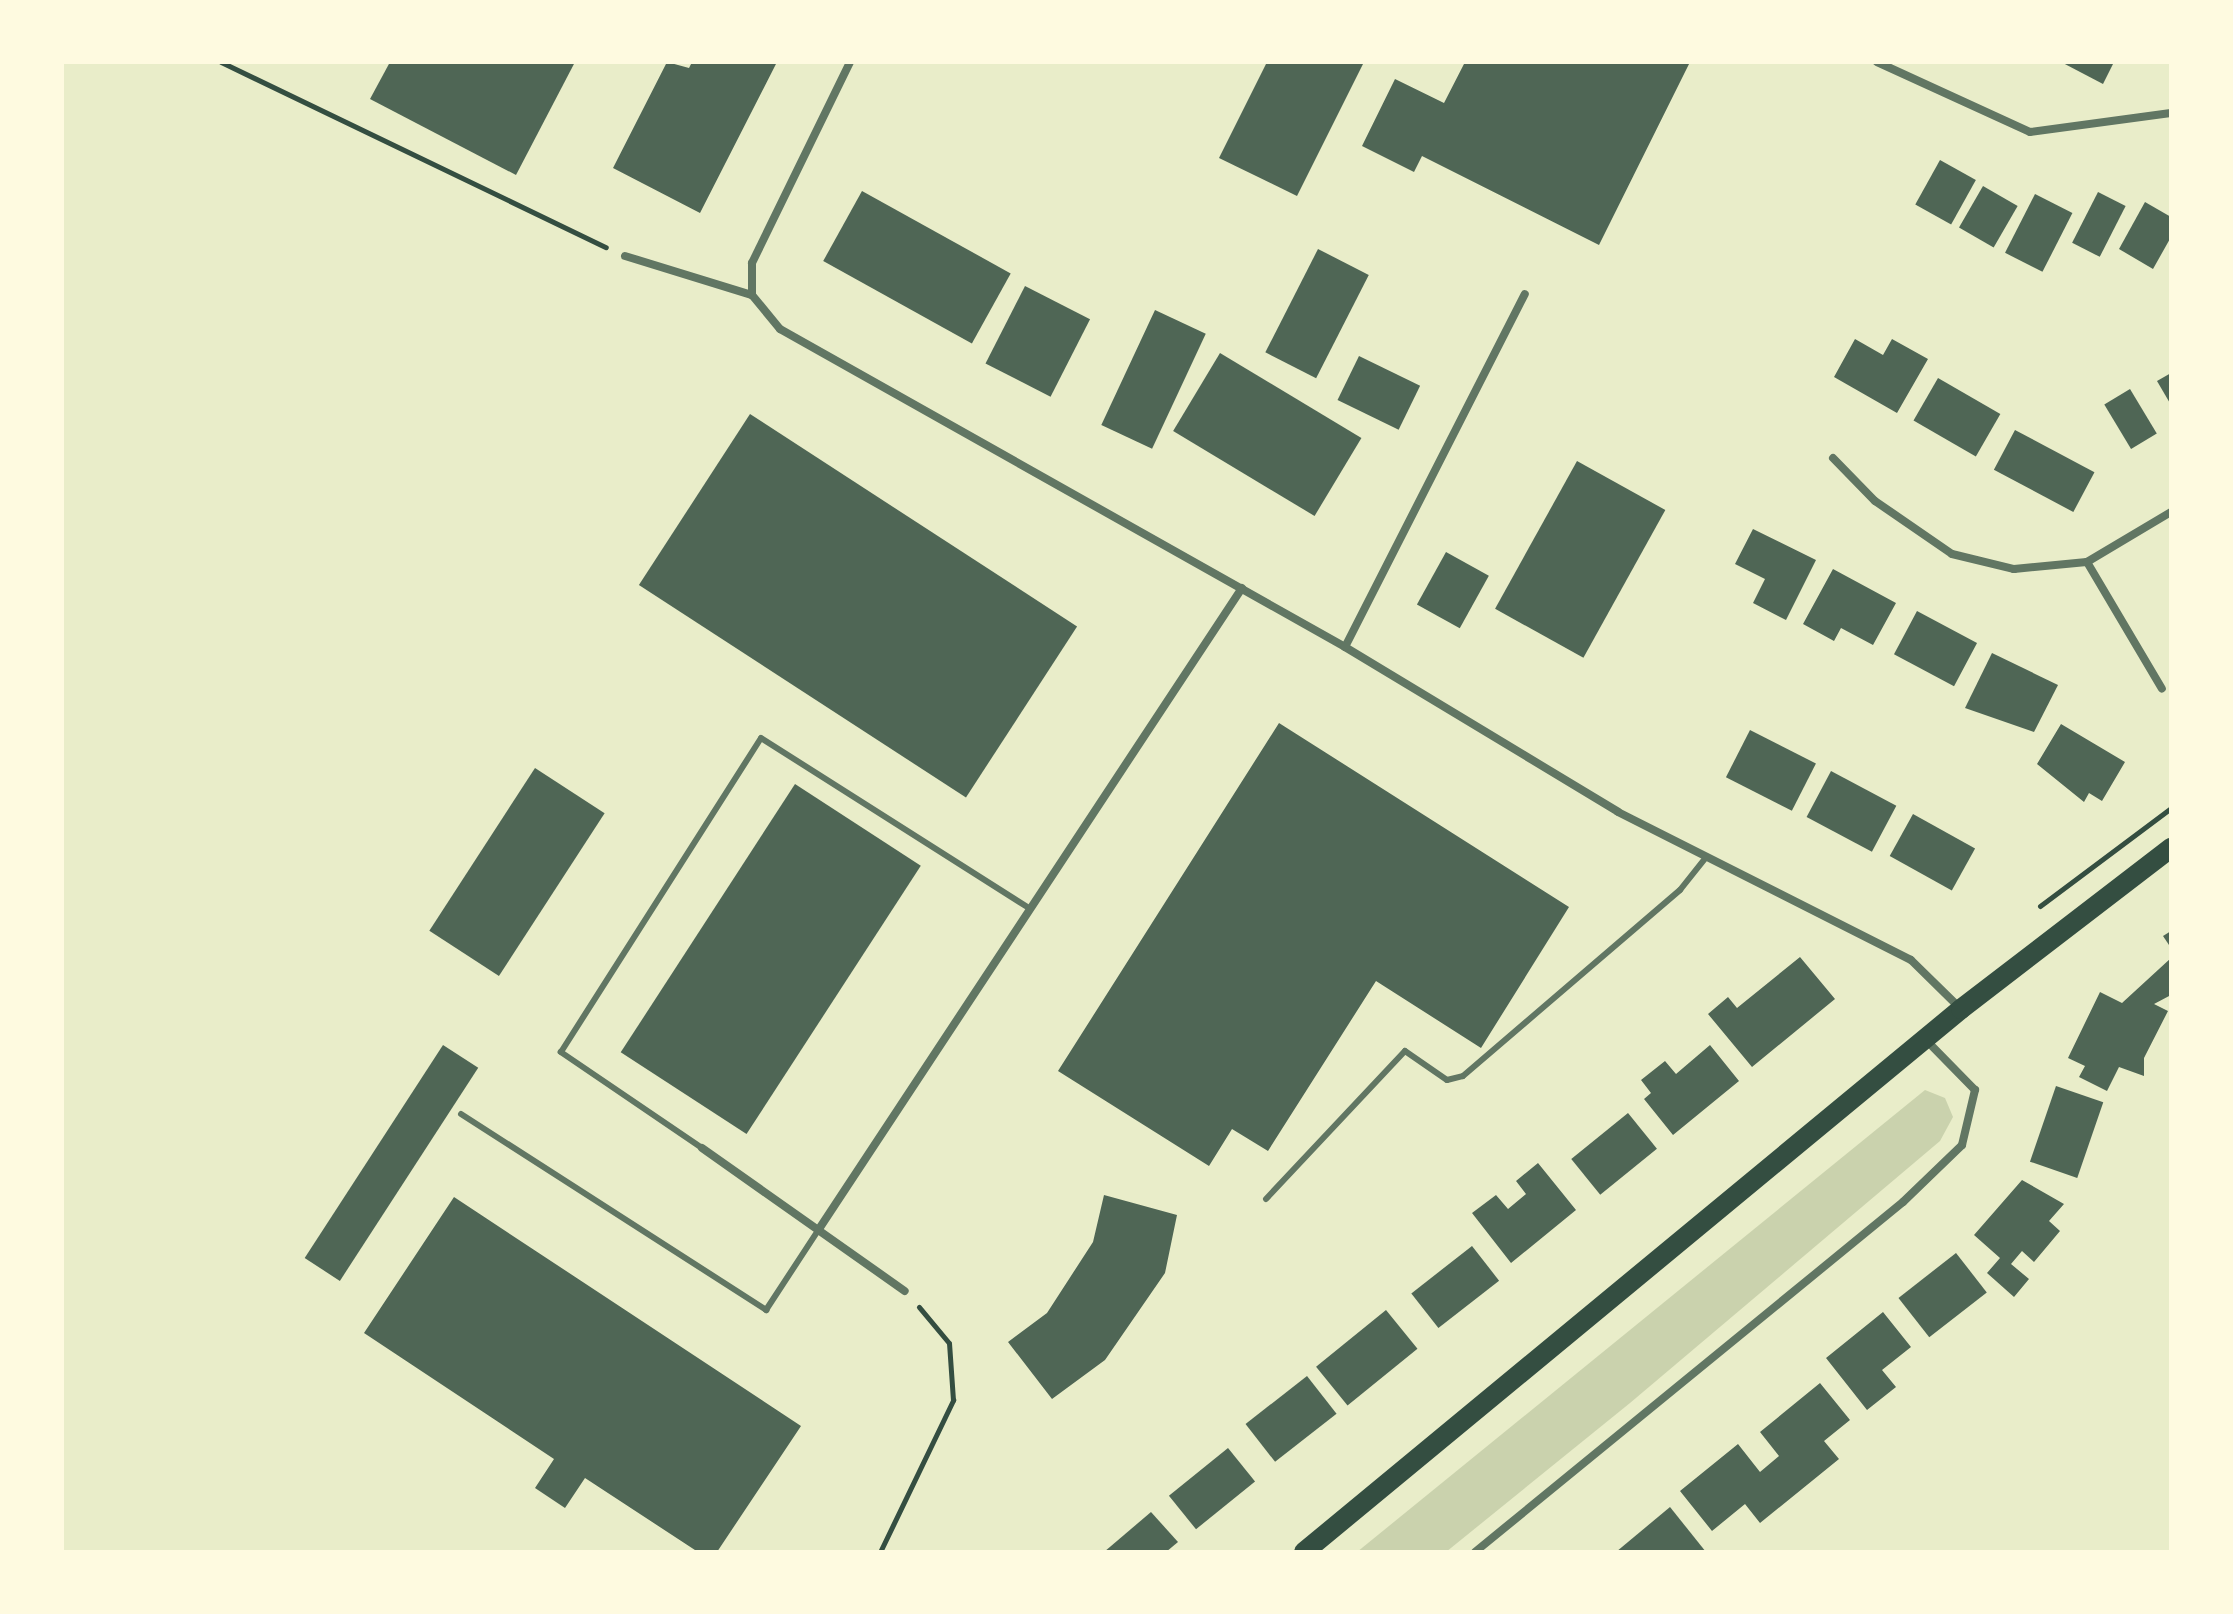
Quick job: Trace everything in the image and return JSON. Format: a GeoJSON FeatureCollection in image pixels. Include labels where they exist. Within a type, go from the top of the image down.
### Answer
{"type":"FeatureCollection","features":[{"type":"Feature","properties":{"kind":"main road"},"geometry":{"type":"LineString","coordinates":[[1304,1552],[1927,1041],[1961,1009],[2171,848]]}},
{"type":"Feature","properties":{"kind":"street"},"geometry":{"type":"LineString","coordinates":[[752,295],[752,263],[850,62]]}},
{"type":"Feature","properties":{"kind":"street"},"geometry":{"type":"LineString","coordinates":[[1877,62],[2030,132],[2171,113]]}},
{"type":"Feature","properties":{"kind":"street"},"geometry":{"type":"LineString","coordinates":[[625,256],[752,295],[780,329],[1345,647],[1618,812],[1911,960],[1961,1009]]}},
{"type":"Feature","properties":{"kind":"street"},"geometry":{"type":"LineString","coordinates":[[1345,647],[1525,294]]}},
{"type":"Feature","properties":{"kind":"street"},"geometry":{"type":"LineString","coordinates":[[1833,458],[1875,501],[1952,554],[2014,569],[2087,562],[2171,512]]}},
{"type":"Feature","properties":{"kind":"street"},"geometry":{"type":"LineString","coordinates":[[2087,562],[2162,689]]}},
{"type":"Feature","properties":{"kind":"street"},"geometry":{"type":"LineString","coordinates":[[819,1229],[1027,907],[1242,588]]}},
{"type":"Feature","properties":{"kind":"street"},"geometry":{"type":"LineString","coordinates":[[1475,1552],[1903,1202],[1962,1145],[1975,1090],[1927,1041]]}},
{"type":"Feature","properties":{"kind":"street"},"geometry":{"type":"LineString","coordinates":[[702,1148],[905,1291]]}},
{"type":"Feature","properties":{"kind":"lane"},"geometry":{"type":"LineString","coordinates":[[702,1148],[561,1052],[761,738],[1027,907]]}},
{"type":"Feature","properties":{"kind":"lane"},"geometry":{"type":"LineString","coordinates":[[1266,1199],[1405,1051],[1447,1080],[1463,1076],[1680,890],[1707,856]]}},
{"type":"Feature","properties":{"kind":"lane"},"geometry":{"type":"LineString","coordinates":[[461,1114],[766,1310],[819,1229]]}},
{"type":"Feature","properties":{"kind":"path"},"geometry":{"type":"LineString","coordinates":[[221,62],[625,256]]}},
{"type":"Feature","properties":{"kind":"path"},"geometry":{"type":"LineString","coordinates":[[880,1552],[953,1400],[949,1343],[905,1291]]}},
{"type":"Feature","properties":{"kind":"green space"},"geometry":{"type":"Polygon","coordinates":[[[1925,1090],[1945,1098],[1953,1117],[1940,1141],[1630,1403],[1446,1552],[1357,1552],[1925,1090]]]}},
{"type":"Feature","properties":{"kind":"building"},"geometry":{"type":"Polygon","coordinates":[[[390,62],[575,62],[516,175],[370,99],[390,62]]]}},
{"type":"Feature","properties":{"kind":"building"},"geometry":{"type":"Polygon","coordinates":[[[667,62],[689,68],[692,62],[777,62],[700,213],[613,168],[667,62]]]}},
{"type":"Feature","properties":{"kind":"building"},"geometry":{"type":"Polygon","coordinates":[[[1267,62],[1364,62],[1297,196],[1219,158],[1267,62]]]}},
{"type":"Feature","properties":{"kind":"building"},"geometry":{"type":"Polygon","coordinates":[[[1465,62],[1690,62],[1599,245],[1422,156],[1414,172],[1362,146],[1395,79],[1444,103],[1465,62]]]}},
{"type":"Feature","properties":{"kind":"building"},"geometry":{"type":"Polygon","coordinates":[[[2061,62],[2114,62],[2103,84],[2061,62]]]}},
{"type":"Feature","properties":{"kind":"building"},"geometry":{"type":"Polygon","coordinates":[[[1940,160],[1976,180],[1951,224],[1915,205],[1940,160]]]}},
{"type":"Feature","properties":{"kind":"building"},"geometry":{"type":"Polygon","coordinates":[[[1983,186],[2018,206],[1994,248],[1959,228],[1983,186]]]}},
{"type":"Feature","properties":{"kind":"building"},"geometry":{"type":"Polygon","coordinates":[[[862,191],[1011,273],[972,343],[823,261],[862,191]]]}},
{"type":"Feature","properties":{"kind":"building"},"geometry":{"type":"Polygon","coordinates":[[[2098,192],[2126,206],[2100,257],[2072,243],[2098,192]]]}},
{"type":"Feature","properties":{"kind":"building"},"geometry":{"type":"Polygon","coordinates":[[[2035,194],[2072,213],[2042,272],[2005,253],[2035,194]]]}},
{"type":"Feature","properties":{"kind":"building"},"geometry":{"type":"Polygon","coordinates":[[[2145,202],[2171,217],[2171,237],[2153,269],[2119,249],[2145,202]]]}},
{"type":"Feature","properties":{"kind":"building"},"geometry":{"type":"Polygon","coordinates":[[[1318,249],[1369,275],[1316,378],[1265,352],[1318,249]]]}},
{"type":"Feature","properties":{"kind":"building"},"geometry":{"type":"Polygon","coordinates":[[[1025,286],[1090,319],[1051,397],[986,364],[1025,286]]]}},
{"type":"Feature","properties":{"kind":"building"},"geometry":{"type":"Polygon","coordinates":[[[1155,310],[1206,334],[1152,449],[1101,425],[1155,310]]]}},
{"type":"Feature","properties":{"kind":"building"},"geometry":{"type":"Polygon","coordinates":[[[1855,339],[1883,355],[1892,339],[1928,359],[1897,413],[1834,377],[1855,339]]]}},
{"type":"Feature","properties":{"kind":"building"},"geometry":{"type":"Polygon","coordinates":[[[1220,353],[1361,438],[1315,516],[1173,431],[1220,353]]]}},
{"type":"Feature","properties":{"kind":"building"},"geometry":{"type":"Polygon","coordinates":[[[1359,356],[1420,386],[1399,430],[1338,400],[1359,356]]]}},
{"type":"Feature","properties":{"kind":"building"},"geometry":{"type":"Polygon","coordinates":[[[2171,373],[2171,405],[2157,381],[2171,373]]]}},
{"type":"Feature","properties":{"kind":"building"},"geometry":{"type":"Polygon","coordinates":[[[1938,378],[2000,414],[1976,456],[1914,420],[1938,378]]]}},
{"type":"Feature","properties":{"kind":"building"},"geometry":{"type":"Polygon","coordinates":[[[2130,389],[2157,434],[2131,449],[2104,404],[2130,389]]]}},
{"type":"Feature","properties":{"kind":"building"},"geometry":{"type":"Polygon","coordinates":[[[750,414],[1077,626],[966,797],[639,585],[750,414]]]}},
{"type":"Feature","properties":{"kind":"building"},"geometry":{"type":"Polygon","coordinates":[[[2015,430],[2094,472],[2073,512],[1994,470],[2015,430]]]}},
{"type":"Feature","properties":{"kind":"building"},"geometry":{"type":"Polygon","coordinates":[[[1577,461],[1665,510],[1583,658],[1495,609],[1577,461]]]}},
{"type":"Feature","properties":{"kind":"building"},"geometry":{"type":"Polygon","coordinates":[[[1753,529],[1816,560],[1786,620],[1753,603],[1765,579],[1735,564],[1753,529]]]}},
{"type":"Feature","properties":{"kind":"building"},"geometry":{"type":"Polygon","coordinates":[[[1446,552],[1489,576],[1460,628],[1417,604],[1446,552]]]}},
{"type":"Feature","properties":{"kind":"building"},"geometry":{"type":"Polygon","coordinates":[[[1833,569],[1896,603],[1873,645],[1841,628],[1834,641],[1803,624],[1833,569]]]}},
{"type":"Feature","properties":{"kind":"building"},"geometry":{"type":"Polygon","coordinates":[[[1917,611],[1977,643],[1954,686],[1894,654],[1917,611]]]}},
{"type":"Feature","properties":{"kind":"building"},"geometry":{"type":"Polygon","coordinates":[[[1992,653],[2058,685],[2034,732],[1965,708],[1992,653]]]}},
{"type":"Feature","properties":{"kind":"building"},"geometry":{"type":"Polygon","coordinates":[[[1279,723],[1569,907],[1481,1048],[1376,981],[1268,1151],[1232,1129],[1209,1166],[1058,1071],[1279,723]]]}},
{"type":"Feature","properties":{"kind":"building"},"geometry":{"type":"Polygon","coordinates":[[[2061,724],[2125,762],[2102,801],[2089,793],[2084,802],[2037,764],[2061,724]]]}},
{"type":"Feature","properties":{"kind":"building"},"geometry":{"type":"Polygon","coordinates":[[[1750,730],[1816,764],[1792,811],[1726,777],[1750,730]]]}},
{"type":"Feature","properties":{"kind":"building"},"geometry":{"type":"Polygon","coordinates":[[[535,768],[605,813],[499,976],[429,931],[535,768]]]}},
{"type":"Feature","properties":{"kind":"building"},"geometry":{"type":"Polygon","coordinates":[[[1831,771],[1896,806],[1872,852],[1807,817],[1831,771]]]}},
{"type":"Feature","properties":{"kind":"building"},"geometry":{"type":"Polygon","coordinates":[[[795,784],[921,866],[747,1134],[621,1052],[795,784]]]}},
{"type":"Feature","properties":{"kind":"building"},"geometry":{"type":"Polygon","coordinates":[[[1913,814],[1975,848],[1952,890],[1890,856],[1913,814]]]}},
{"type":"Feature","properties":{"kind":"building"},"geometry":{"type":"Polygon","coordinates":[[[2171,931],[2171,948],[2163,936],[2171,931]]]}},
{"type":"Feature","properties":{"kind":"building"},"geometry":{"type":"Polygon","coordinates":[[[1800,957],[1835,999],[1752,1067],[1708,1014],[1728,997],[1737,1008],[1800,957]]]}},
{"type":"Feature","properties":{"kind":"building"},"geometry":{"type":"Polygon","coordinates":[[[2171,958],[2171,995],[2154,1004],[2168,1011],[2144,1058],[2144,1076],[2119,1067],[2107,1091],[2079,1077],[2085,1066],[2068,1058],[2100,992],[2122,1003],[2171,958]]]}},
{"type":"Feature","properties":{"kind":"building"},"geometry":{"type":"Polygon","coordinates":[[[443,1045],[478,1068],[340,1281],[305,1258],[443,1045]]]}},
{"type":"Feature","properties":{"kind":"building"},"geometry":{"type":"Polygon","coordinates":[[[1710,1045],[1739,1081],[1673,1135],[1644,1099],[1651,1093],[1641,1080],[1665,1061],[1676,1074],[1710,1045]]]}},
{"type":"Feature","properties":{"kind":"building"},"geometry":{"type":"Polygon","coordinates":[[[2056,1086],[2103,1102],[2077,1178],[2030,1162],[2056,1086]]]}},
{"type":"Feature","properties":{"kind":"building"},"geometry":{"type":"Polygon","coordinates":[[[1628,1113],[1657,1149],[1600,1195],[1571,1159],[1628,1113]]]}},
{"type":"Feature","properties":{"kind":"building"},"geometry":{"type":"Polygon","coordinates":[[[1538,1163],[1576,1210],[1511,1263],[1472,1213],[1496,1195],[1508,1209],[1526,1194],[1516,1181],[1538,1163]]]}},
{"type":"Feature","properties":{"kind":"building"},"geometry":{"type":"Polygon","coordinates":[[[2022,1180],[2064,1204],[2049,1221],[2060,1231],[2034,1262],[2022,1251],[2011,1264],[2029,1279],[2014,1297],[1987,1273],[2000,1258],[1974,1235],[2022,1180]]]}},
{"type":"Feature","properties":{"kind":"building"},"geometry":{"type":"Polygon","coordinates":[[[1104,1195],[1177,1215],[1165,1273],[1105,1360],[1052,1399],[1008,1342],[1047,1313],[1093,1242],[1104,1195]]]}},
{"type":"Feature","properties":{"kind":"building"},"geometry":{"type":"Polygon","coordinates":[[[454,1197],[801,1426],[717,1552],[698,1552],[585,1478],[565,1508],[535,1488],[554,1459],[364,1333],[454,1197]]]}},
{"type":"Feature","properties":{"kind":"building"},"geometry":{"type":"Polygon","coordinates":[[[1472,1246],[1499,1281],[1438,1328],[1411,1293],[1472,1246]]]}},
{"type":"Feature","properties":{"kind":"building"},"geometry":{"type":"Polygon","coordinates":[[[1956,1253],[1987,1292],[1929,1337],[1898,1298],[1956,1253]]]}},
{"type":"Feature","properties":{"kind":"building"},"geometry":{"type":"Polygon","coordinates":[[[1386,1310],[1417,1349],[1348,1405],[1316,1367],[1386,1310]]]}},
{"type":"Feature","properties":{"kind":"building"},"geometry":{"type":"Polygon","coordinates":[[[1883,1312],[1911,1347],[1882,1370],[1896,1387],[1867,1410],[1826,1358],[1883,1312]]]}},
{"type":"Feature","properties":{"kind":"building"},"geometry":{"type":"Polygon","coordinates":[[[1307,1376],[1337,1414],[1275,1462],[1246,1424],[1307,1376]]]}},
{"type":"Feature","properties":{"kind":"building"},"geometry":{"type":"Polygon","coordinates":[[[1820,1383],[1850,1420],[1824,1441],[1839,1459],[1760,1523],[1745,1504],[1712,1531],[1680,1491],[1738,1444],[1760,1472],[1779,1456],[1760,1432],[1820,1383]]]}},
{"type":"Feature","properties":{"kind":"building"},"geometry":{"type":"Polygon","coordinates":[[[1228,1448],[1255,1481],[1196,1529],[1169,1496],[1228,1448]]]}},
{"type":"Feature","properties":{"kind":"building"},"geometry":{"type":"Polygon","coordinates":[[[1670,1507],[1706,1552],[1616,1552],[1670,1507]]]}},
{"type":"Feature","properties":{"kind":"building"},"geometry":{"type":"Polygon","coordinates":[[[1151,1512],[1178,1542],[1166,1552],[1104,1552],[1151,1512]]]}}]}
